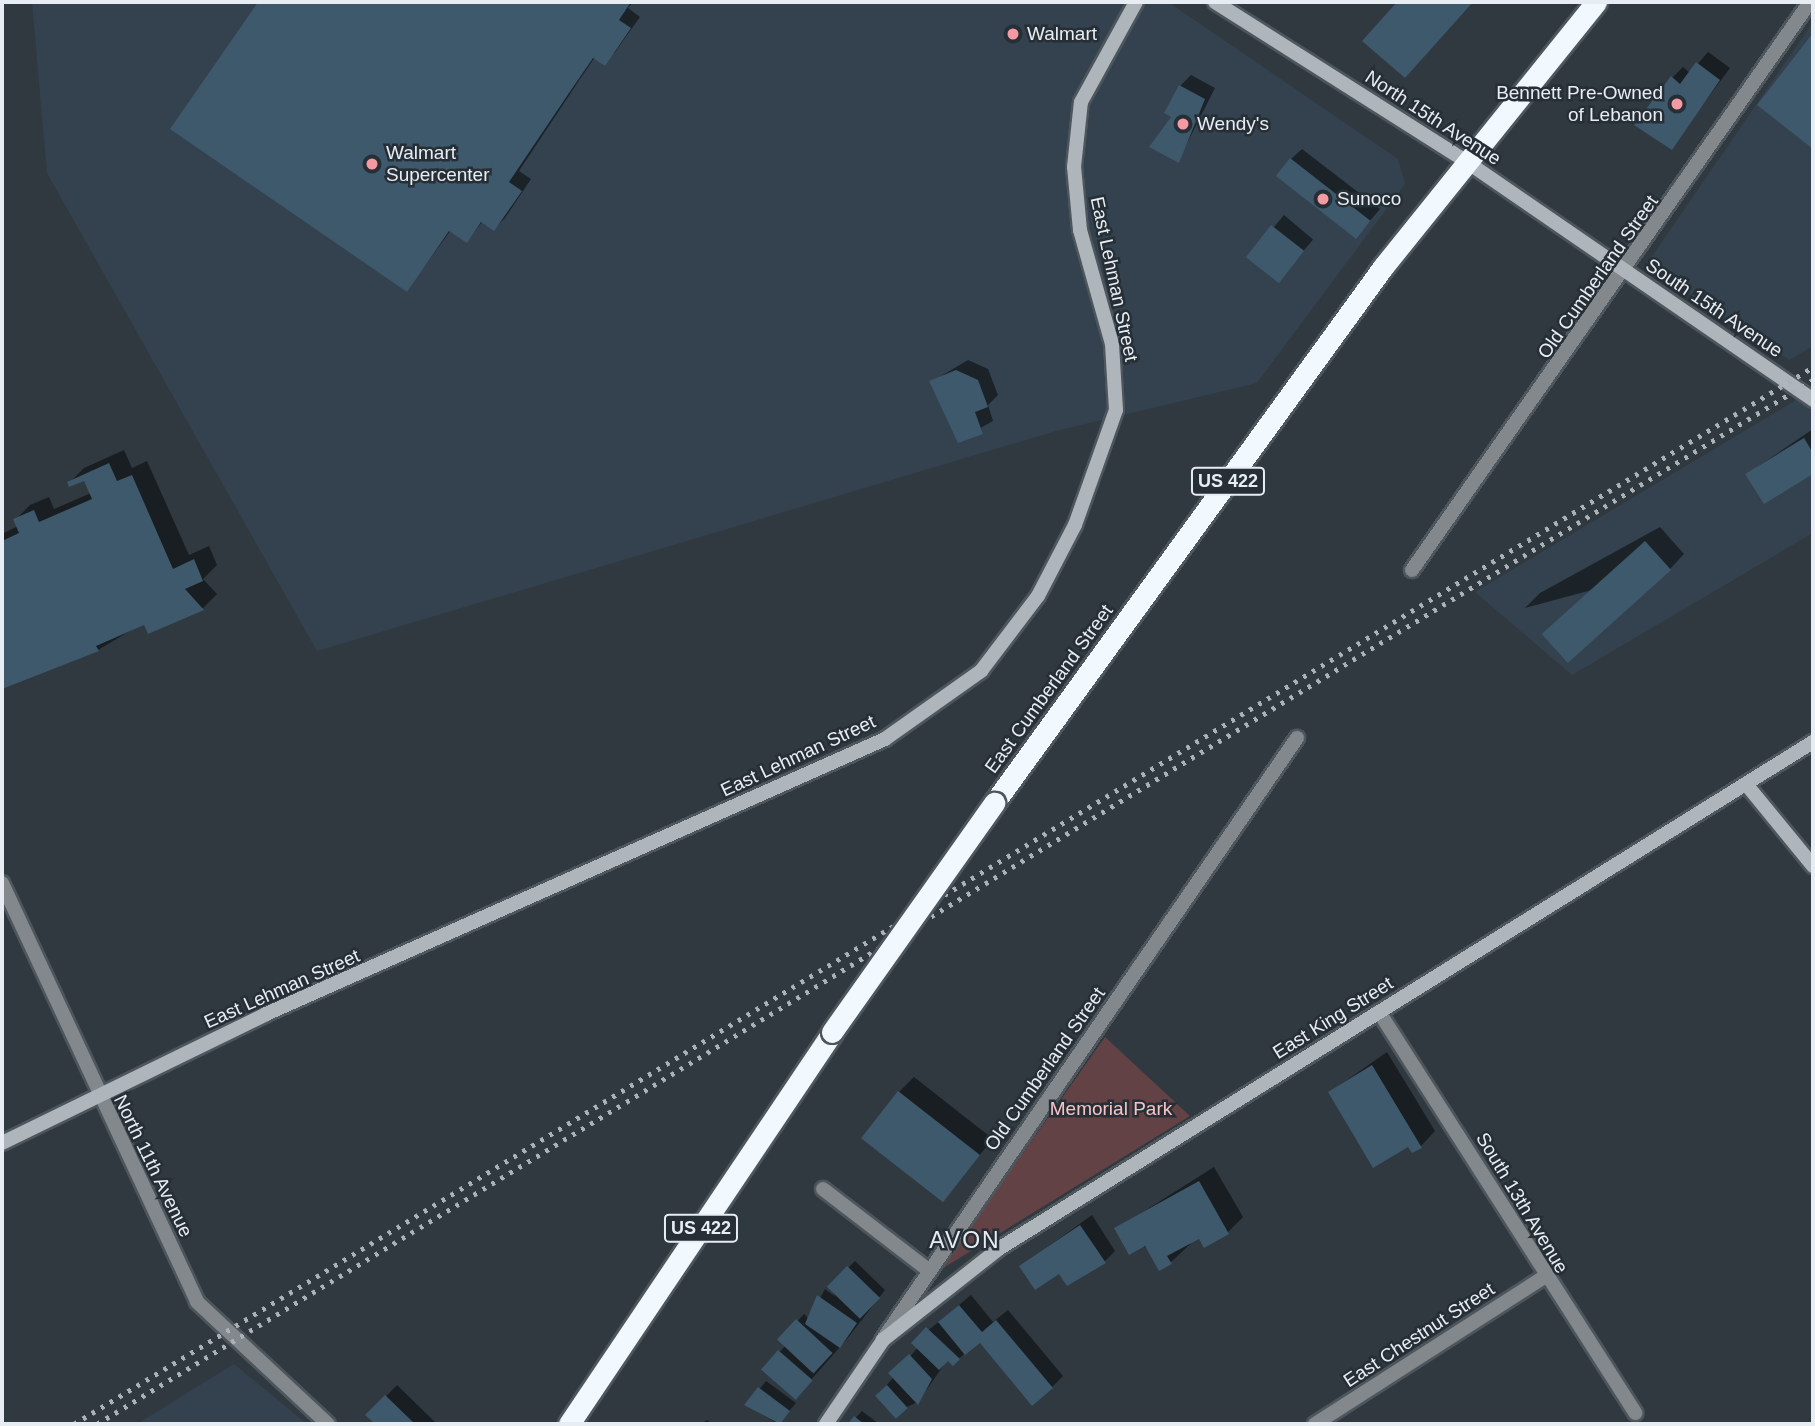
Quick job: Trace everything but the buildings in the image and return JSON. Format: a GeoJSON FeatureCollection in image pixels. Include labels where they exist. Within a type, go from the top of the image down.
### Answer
{"type":"FeatureCollection","features":[{"type":"Feature","properties":{"kind":"highway","name":"East Cumberland Street"},"geometry":{"type":"LineString","coordinates":[[569,1424],[832,1031],[994,803],[1383,267],[1596,2]]}},
{"type":"Feature","properties":{"kind":"main road","name":"East Lehman Street"},"geometry":{"type":"LineString","coordinates":[[2,1143],[99,1098],[266,1014],[885,738],[981,671],[1038,596],[1075,525],[1116,410],[1112,344],[1080,230],[1074,167],[1081,102],[1136,2]]}},
{"type":"Feature","properties":{"kind":"main road","name":"North 15th Avenue"},"geometry":{"type":"LineString","coordinates":[[1214,2],[1467,162],[1627,271]]}},
{"type":"Feature","properties":{"kind":"main road","name":"South 15th Avenue"},"geometry":{"type":"LineString","coordinates":[[1627,271],[1813,400]]}},
{"type":"Feature","properties":{"kind":"main road","name":"East King Street"},"geometry":{"type":"LineString","coordinates":[[883,1340],[1000,1248],[1813,742]]}},
{"type":"Feature","properties":{"kind":"main road"},"geometry":{"type":"LineString","coordinates":[[1746,784],[1813,866]]}},
{"type":"Feature","properties":{"kind":"main road","name":"Old Cumberland Street"},"geometry":{"type":"LineString","coordinates":[[826,1424],[883,1340]]}},
{"type":"Feature","properties":{"kind":"street","name":"Old Cumberland Street"},"geometry":{"type":"LineString","coordinates":[[1412,570],[1627,271],[1810,2]]}},
{"type":"Feature","properties":{"kind":"street","name":"Old Cumberland Street"},"geometry":{"type":"LineString","coordinates":[[883,1340],[928,1270],[1297,738]]}},
{"type":"Feature","properties":{"kind":"street","name":"North 11th Avenue"},"geometry":{"type":"LineString","coordinates":[[2,883],[99,1098],[197,1302],[328,1424]]}},
{"type":"Feature","properties":{"kind":"street","name":"South 13th Avenue"},"geometry":{"type":"LineString","coordinates":[[1379,1012],[1544,1278],[1635,1413]]}},
{"type":"Feature","properties":{"kind":"street"},"geometry":{"type":"LineString","coordinates":[[823,1189],[928,1270]]}},
{"type":"Feature","properties":{"kind":"street","name":"East Chestnut Street"},"geometry":{"type":"LineString","coordinates":[[1315,1424],[1544,1278]]}},
{"type":"Feature","properties":{"kind":"shaded area"},"geometry":{"type":"Polygon","coordinates":[[[32,2],[1168,2],[1398,159],[1405,184],[1257,383],[1056,431],[317,651],[47,173],[32,2]]]}},
{"type":"Feature","properties":{"kind":"shaded area"},"geometry":{"type":"Polygon","coordinates":[[[1813,22],[1813,346],[1789,360],[1646,265],[1813,22]]]}},
{"type":"Feature","properties":{"kind":"shaded area"},"geometry":{"type":"Polygon","coordinates":[[[1813,390],[1813,533],[1572,675],[1475,592],[1813,390]]]}},
{"type":"Feature","properties":{"kind":"shaded area"},"geometry":{"type":"Polygon","coordinates":[[[234,1364],[307,1424],[137,1424],[234,1364]]]}},
{"type":"Feature","properties":{"kind":"green space","name":"Memorial Park"},"geometry":{"type":"Polygon","coordinates":[[[1105,1037],[1190,1116],[940,1270],[1105,1037]]]}},
{"type":"Feature","properties":{"kind":"railway"},"geometry":{"type":"LineString","coordinates":[[74,1424],[1813,367]]}},
{"type":"Feature","properties":{"kind":"railway"},"geometry":{"type":"LineString","coordinates":[[97,1424],[1813,380]]}},
{"type":"Feature","properties":{"kind":"place","name":"Walmart"},"geometry":{"type":"Point","coordinates":[1013,34]}},
{"type":"Feature","properties":{"kind":"place","name":"Bennett Pre-Owned of Lebanon"},"geometry":{"type":"Point","coordinates":[1677,104]}},
{"type":"Feature","properties":{"kind":"place","name":"Wendy's"},"geometry":{"type":"Point","coordinates":[1183,124]}},
{"type":"Feature","properties":{"kind":"place","name":"Walmart Supercenter"},"geometry":{"type":"Point","coordinates":[372,164]}},
{"type":"Feature","properties":{"kind":"place","name":"Sunoco"},"geometry":{"type":"Point","coordinates":[1323,199]}},
{"type":"Feature","properties":{"kind":"district","name":"AVON"},"geometry":{"type":"Point","coordinates":[965,1240]}}]}
